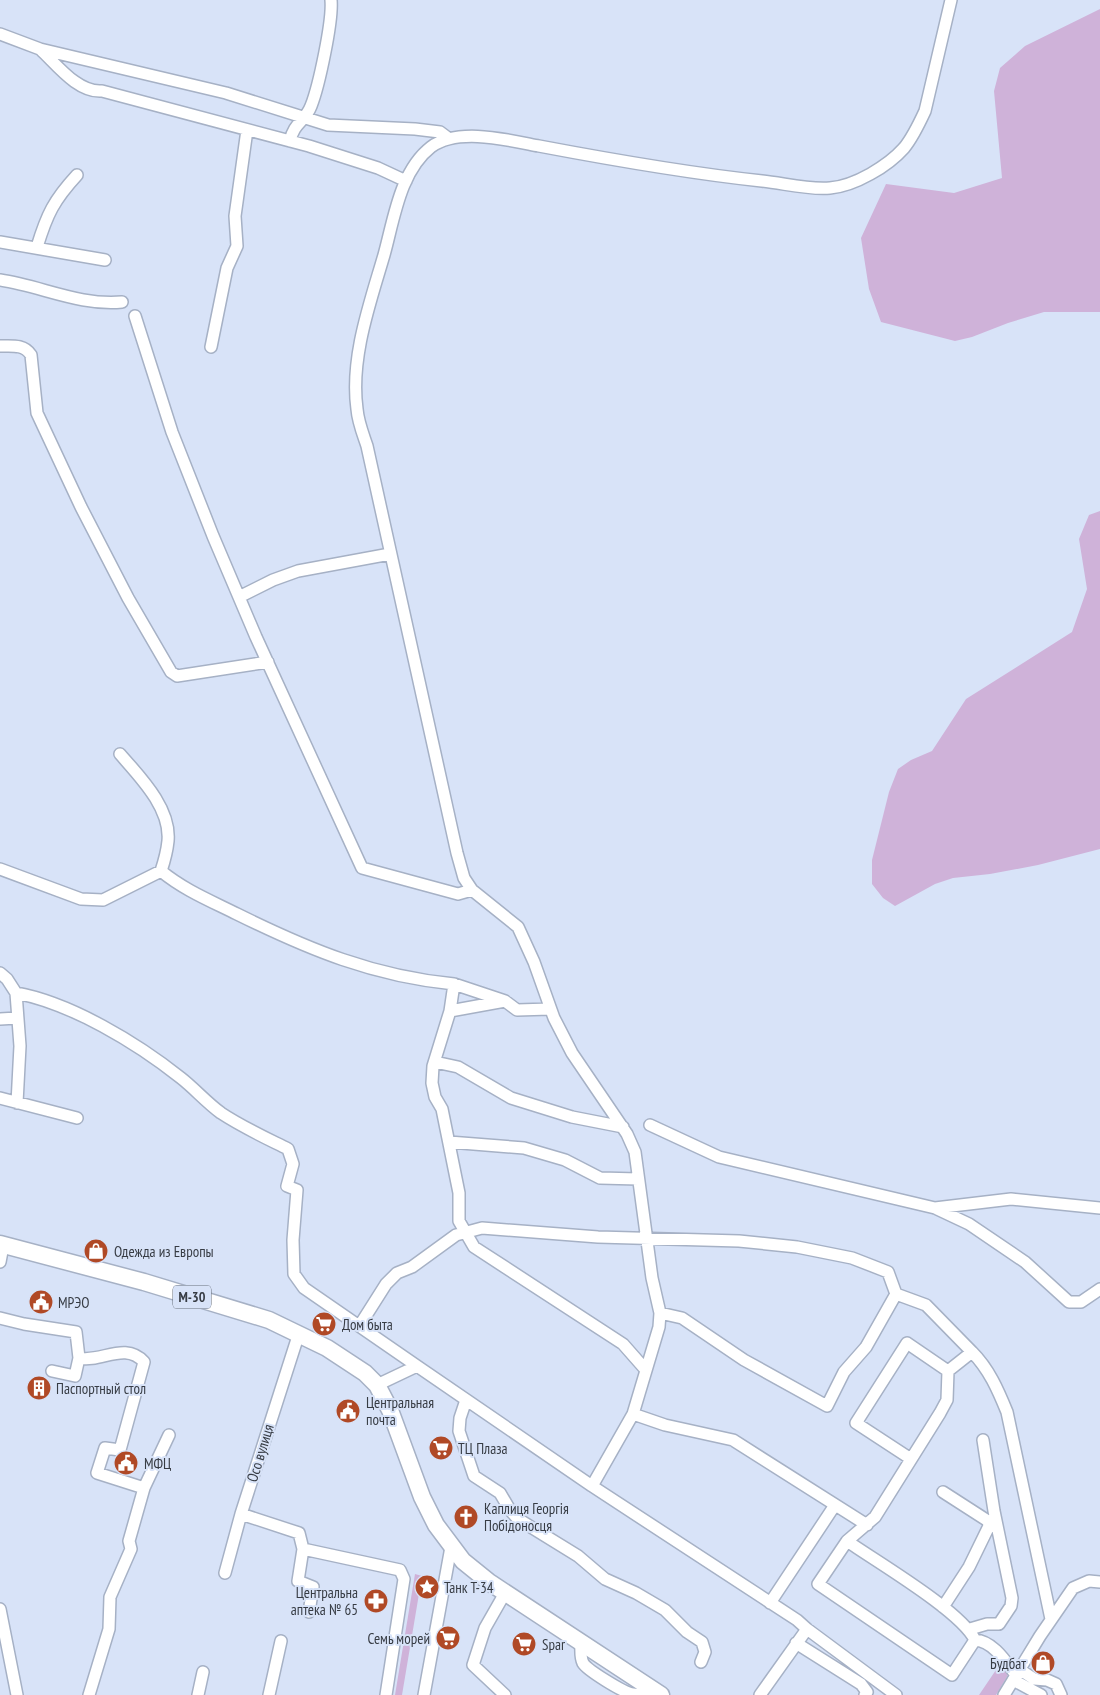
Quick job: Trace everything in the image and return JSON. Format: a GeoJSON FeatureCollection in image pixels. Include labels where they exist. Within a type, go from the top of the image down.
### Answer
{"type":"FeatureCollection","features":[{"type":"Feature","properties":{"kind":"highway","name":"М-30"},"geometry":{"type":"LineString","coordinates":[[1,1251],[162,1288],[269,1320],[299,1333],[346,1360],[374,1382],[390,1410],[422,1497],[436,1525],[452,1547],[481,1576],[656,1692]]}},
{"type":"Feature","properties":{"kind":"street"},"geometry":{"type":"LineString","coordinates":[[290,141],[293,128],[305,118],[311,106],[321,65],[331,0]]}},
{"type":"Feature","properties":{"kind":"street"},"geometry":{"type":"LineString","coordinates":[[592,1486],[633,1414],[659,1327],[660,1313],[635,1152],[623,1127],[572,1053],[550,1009],[534,962],[518,927],[472,890],[464,878],[456,853],[357,410],[355,384],[358,354],[373,294],[406,181],[417,160],[432,146],[448,138],[489,137],[636,164],[746,179],[830,188],[850,183],[880,167],[903,148],[918,127],[925,111],[951,0]]}},
{"type":"Feature","properties":{"kind":"street"},"geometry":{"type":"LineString","coordinates":[[0,34],[40,49],[226,93],[328,125],[440,132],[448,138]]}},
{"type":"Feature","properties":{"kind":"street"},"geometry":{"type":"LineString","coordinates":[[40,49],[71,78],[94,91],[102,90],[290,141],[378,168],[406,181]]}},
{"type":"Feature","properties":{"kind":"street"},"geometry":{"type":"LineString","coordinates":[[212,347],[225,276],[237,246],[235,216],[247,130]]}},
{"type":"Feature","properties":{"kind":"street"},"geometry":{"type":"LineString","coordinates":[[37,247],[45,220],[56,198],[77,175]]}},
{"type":"Feature","properties":{"kind":"street"},"geometry":{"type":"LineString","coordinates":[[0,242],[106,260]]}},
{"type":"Feature","properties":{"kind":"street"},"geometry":{"type":"LineString","coordinates":[[0,280],[80,299],[106,303],[122,302]]}},
{"type":"Feature","properties":{"kind":"street"},"geometry":{"type":"LineString","coordinates":[[135,316],[172,432],[239,597],[362,868],[458,894],[472,890]]}},
{"type":"Feature","properties":{"kind":"street"},"geometry":{"type":"LineString","coordinates":[[0,346],[18,346],[28,349],[31,355],[37,413],[80,507],[119,582],[171,672],[177,676],[268,662]]}},
{"type":"Feature","properties":{"kind":"street"},"geometry":{"type":"LineString","coordinates":[[239,597],[298,571],[390,554]]}},
{"type":"Feature","properties":{"kind":"street"},"geometry":{"type":"LineString","coordinates":[[120,754],[155,794],[162,812],[169,839],[161,872]]}},
{"type":"Feature","properties":{"kind":"street"},"geometry":{"type":"LineString","coordinates":[[0,870],[81,899],[103,900],[161,872]]}},
{"type":"Feature","properties":{"kind":"street"},"geometry":{"type":"LineString","coordinates":[[161,872],[178,885],[284,937],[365,968],[420,980],[454,984],[505,1001],[517,1010],[550,1009]]}},
{"type":"Feature","properties":{"kind":"street"},"geometry":{"type":"LineString","coordinates":[[0,973],[8,979],[16,994],[20,1046],[17,1103]]}},
{"type":"Feature","properties":{"kind":"street"},"geometry":{"type":"LineString","coordinates":[[454,984],[450,1011],[435,1062],[432,1083],[435,1097],[442,1110],[459,1193],[459,1222],[474,1247],[623,1344],[645,1369]]}},
{"type":"Feature","properties":{"kind":"street"},"geometry":{"type":"LineString","coordinates":[[16,994],[49,1000],[122,1038],[181,1078],[224,1114],[288,1149],[293,1164],[287,1186],[297,1190],[293,1240],[294,1274],[304,1288],[592,1486],[807,1628],[891,1694]]}},
{"type":"Feature","properties":{"kind":"street"},"geometry":{"type":"LineString","coordinates":[[450,1011],[505,1001]]}},
{"type":"Feature","properties":{"kind":"street"},"geometry":{"type":"LineString","coordinates":[[0,1019],[17,1018]]}},
{"type":"Feature","properties":{"kind":"street"},"geometry":{"type":"LineString","coordinates":[[435,1062],[458,1067],[511,1098],[572,1117],[623,1127]]}},
{"type":"Feature","properties":{"kind":"street"},"geometry":{"type":"LineString","coordinates":[[0,1098],[77,1118]]}},
{"type":"Feature","properties":{"kind":"street"},"geometry":{"type":"LineString","coordinates":[[650,1125],[719,1157],[935,1208],[969,1224],[1025,1262],[1069,1302],[1081,1302],[1100,1290]]}},
{"type":"Feature","properties":{"kind":"street"},"geometry":{"type":"LineString","coordinates":[[449,1142],[524,1148],[565,1160],[600,1178],[638,1179]]}},
{"type":"Feature","properties":{"kind":"street"},"geometry":{"type":"LineString","coordinates":[[935,1208],[1011,1199],[1100,1208]]}},
{"type":"Feature","properties":{"kind":"street"},"geometry":{"type":"LineString","coordinates":[[360,1325],[386,1284],[397,1274],[412,1267],[456,1235],[482,1228],[647,1239],[739,1241],[797,1247],[852,1258],[888,1272],[896,1294],[926,1306],[972,1352],[995,1384],[1008,1412],[1051,1619]]}},
{"type":"Feature","properties":{"kind":"street"},"geometry":{"type":"LineString","coordinates":[[660,1313],[682,1318],[744,1360],[827,1406],[844,1372],[866,1347],[896,1294]]}},
{"type":"Feature","properties":{"kind":"street"},"geometry":{"type":"LineString","coordinates":[[0,1318],[24,1324],[76,1332],[79,1358],[75,1376],[52,1371]]}},
{"type":"Feature","properties":{"kind":"street","name":"Осо вулиця"},"geometry":{"type":"LineString","coordinates":[[225,1574],[241,1514],[299,1333]]}},
{"type":"Feature","properties":{"kind":"street"},"geometry":{"type":"LineString","coordinates":[[911,1458],[856,1423],[907,1343],[948,1371]]}},
{"type":"Feature","properties":{"kind":"street"},"geometry":{"type":"LineString","coordinates":[[79,1358],[95,1359],[122,1352],[133,1353],[144,1362],[120,1450],[105,1448],[97,1473],[144,1488]]}},
{"type":"Feature","properties":{"kind":"street"},"geometry":{"type":"LineString","coordinates":[[972,1352],[954,1364],[948,1371],[947,1400],[876,1517],[847,1541],[818,1584],[952,1675],[975,1640]]}},
{"type":"Feature","properties":{"kind":"street"},"geometry":{"type":"LineString","coordinates":[[374,1382],[417,1366]]}},
{"type":"Feature","properties":{"kind":"street"},"geometry":{"type":"LineString","coordinates":[[466,1400],[460,1418],[459,1431],[474,1476],[500,1493],[510,1510],[530,1527],[564,1546],[590,1564],[605,1579],[636,1593],[665,1610],[687,1632],[702,1642],[705,1652],[701,1662]]}},
{"type":"Feature","properties":{"kind":"street"},"geometry":{"type":"LineString","coordinates":[[633,1414],[665,1425],[733,1440],[867,1525]]}},
{"type":"Feature","properties":{"kind":"street"},"geometry":{"type":"LineString","coordinates":[[89,1695],[109,1629],[110,1597],[131,1549],[129,1541],[144,1488],[169,1435]]}},
{"type":"Feature","properties":{"kind":"street"},"geometry":{"type":"LineString","coordinates":[[970,1629],[987,1624],[999,1624],[1011,1606],[1012,1598],[994,1511],[983,1440]]}},
{"type":"Feature","properties":{"kind":"street"},"geometry":{"type":"LineString","coordinates":[[943,1492],[988,1521],[989,1526],[969,1567],[943,1608]]}},
{"type":"Feature","properties":{"kind":"street"},"geometry":{"type":"LineString","coordinates":[[770,1603],[835,1505]]}},
{"type":"Feature","properties":{"kind":"street"},"geometry":{"type":"LineString","coordinates":[[241,1514],[298,1533],[303,1549],[298,1581],[313,1587],[309,1612]]}},
{"type":"Feature","properties":{"kind":"street"},"geometry":{"type":"LineString","coordinates":[[847,1541],[943,1608],[970,1629],[975,1640]]}},
{"type":"Feature","properties":{"kind":"street"},"geometry":{"type":"LineString","coordinates":[[424,1695],[452,1547]]}},
{"type":"Feature","properties":{"kind":"street"},"geometry":{"type":"LineString","coordinates":[[303,1549],[400,1570],[404,1579],[386,1695]]}},
{"type":"Feature","properties":{"kind":"street"},"geometry":{"type":"LineString","coordinates":[[1004,1695],[1051,1619],[1073,1588],[1089,1581],[1100,1582]]}},
{"type":"Feature","properties":{"kind":"street"},"geometry":{"type":"LineString","coordinates":[[505,1593],[485,1628],[473,1665],[505,1695]]}},
{"type":"Feature","properties":{"kind":"street"},"geometry":{"type":"LineString","coordinates":[[0,1609],[17,1695]]}},
{"type":"Feature","properties":{"kind":"street"},"geometry":{"type":"LineString","coordinates":[[760,1695],[807,1628]]}},
{"type":"Feature","properties":{"kind":"street"},"geometry":{"type":"LineString","coordinates":[[269,1695],[281,1640]]}},
{"type":"Feature","properties":{"kind":"street"},"geometry":{"type":"LineString","coordinates":[[975,1640],[985,1642],[997,1652],[1016,1674],[1041,1695]]}},
{"type":"Feature","properties":{"kind":"street"},"geometry":{"type":"LineString","coordinates":[[796,1643],[861,1684],[867,1692],[865,1695]]}},
{"type":"Feature","properties":{"kind":"street"},"geometry":{"type":"LineString","coordinates":[[198,1695],[203,1672]]}},
{"type":"Feature","properties":{"kind":"street"},"geometry":{"type":"LineString","coordinates":[[1016,1674],[1047,1680],[1056,1684],[1061,1695]]}},
{"type":"Feature","properties":{"kind":"shaded area"},"geometry":{"type":"Polygon","coordinates":[[[1100,9],[1100,312],[1044,312],[955,341],[881,322],[869,289],[861,238],[886,184],[954,193],[1002,178],[994,91],[1000,68],[1025,46],[1100,9]]]}},
{"type":"Feature","properties":{"kind":"shaded area"},"geometry":{"type":"Polygon","coordinates":[[[1100,511],[1100,849],[1038,865],[990,874],[953,878],[935,884],[895,906],[883,898],[872,884],[872,860],[889,792],[898,769],[911,760],[932,751],[966,699],[1072,632],[1087,589],[1079,539],[1089,515],[1100,511]]]}},
{"type":"Feature","properties":{"kind":"shaded area"},"geometry":{"type":"Polygon","coordinates":[[[415,1574],[422,1576],[402,1695],[395,1695],[415,1574]]]}},
{"type":"Feature","properties":{"kind":"shaded area"},"geometry":{"type":"Polygon","coordinates":[[[1002,1661],[1008,1675],[996,1695],[979,1695],[1002,1661]]]}},
{"type":"Feature","properties":{"kind":"place","name":"Одежда из Европы"},"geometry":{"type":"Point","coordinates":[96,1251]}},
{"type":"Feature","properties":{"kind":"place","name":"МРЭО"},"geometry":{"type":"Point","coordinates":[41,1302]}},
{"type":"Feature","properties":{"kind":"place","name":"Дом быта"},"geometry":{"type":"Point","coordinates":[324,1324]}},
{"type":"Feature","properties":{"kind":"place","name":"Паспортный стол"},"geometry":{"type":"Point","coordinates":[39,1388]}},
{"type":"Feature","properties":{"kind":"place","name":"Центральная почта"},"geometry":{"type":"Point","coordinates":[348,1411]}},
{"type":"Feature","properties":{"kind":"place","name":"ТЦ Плаза"},"geometry":{"type":"Point","coordinates":[441,1448]}},
{"type":"Feature","properties":{"kind":"place","name":"МФЦ"},"geometry":{"type":"Point","coordinates":[126,1463]}},
{"type":"Feature","properties":{"kind":"place","name":"Каплиця Георгія Побідоносця"},"geometry":{"type":"Point","coordinates":[466,1517]}},
{"type":"Feature","properties":{"kind":"place","name":"Танк Т-34"},"geometry":{"type":"Point","coordinates":[427,1587]}},
{"type":"Feature","properties":{"kind":"place","name":"Центральна аптека № 65"},"geometry":{"type":"Point","coordinates":[376,1601]}},
{"type":"Feature","properties":{"kind":"place","name":"Семь морей"},"geometry":{"type":"Point","coordinates":[448,1638]}},
{"type":"Feature","properties":{"kind":"place","name":"Spar"},"geometry":{"type":"Point","coordinates":[524,1644]}},
{"type":"Feature","properties":{"kind":"place","name":"Будбат"},"geometry":{"type":"Point","coordinates":[1043,1663]}}]}
